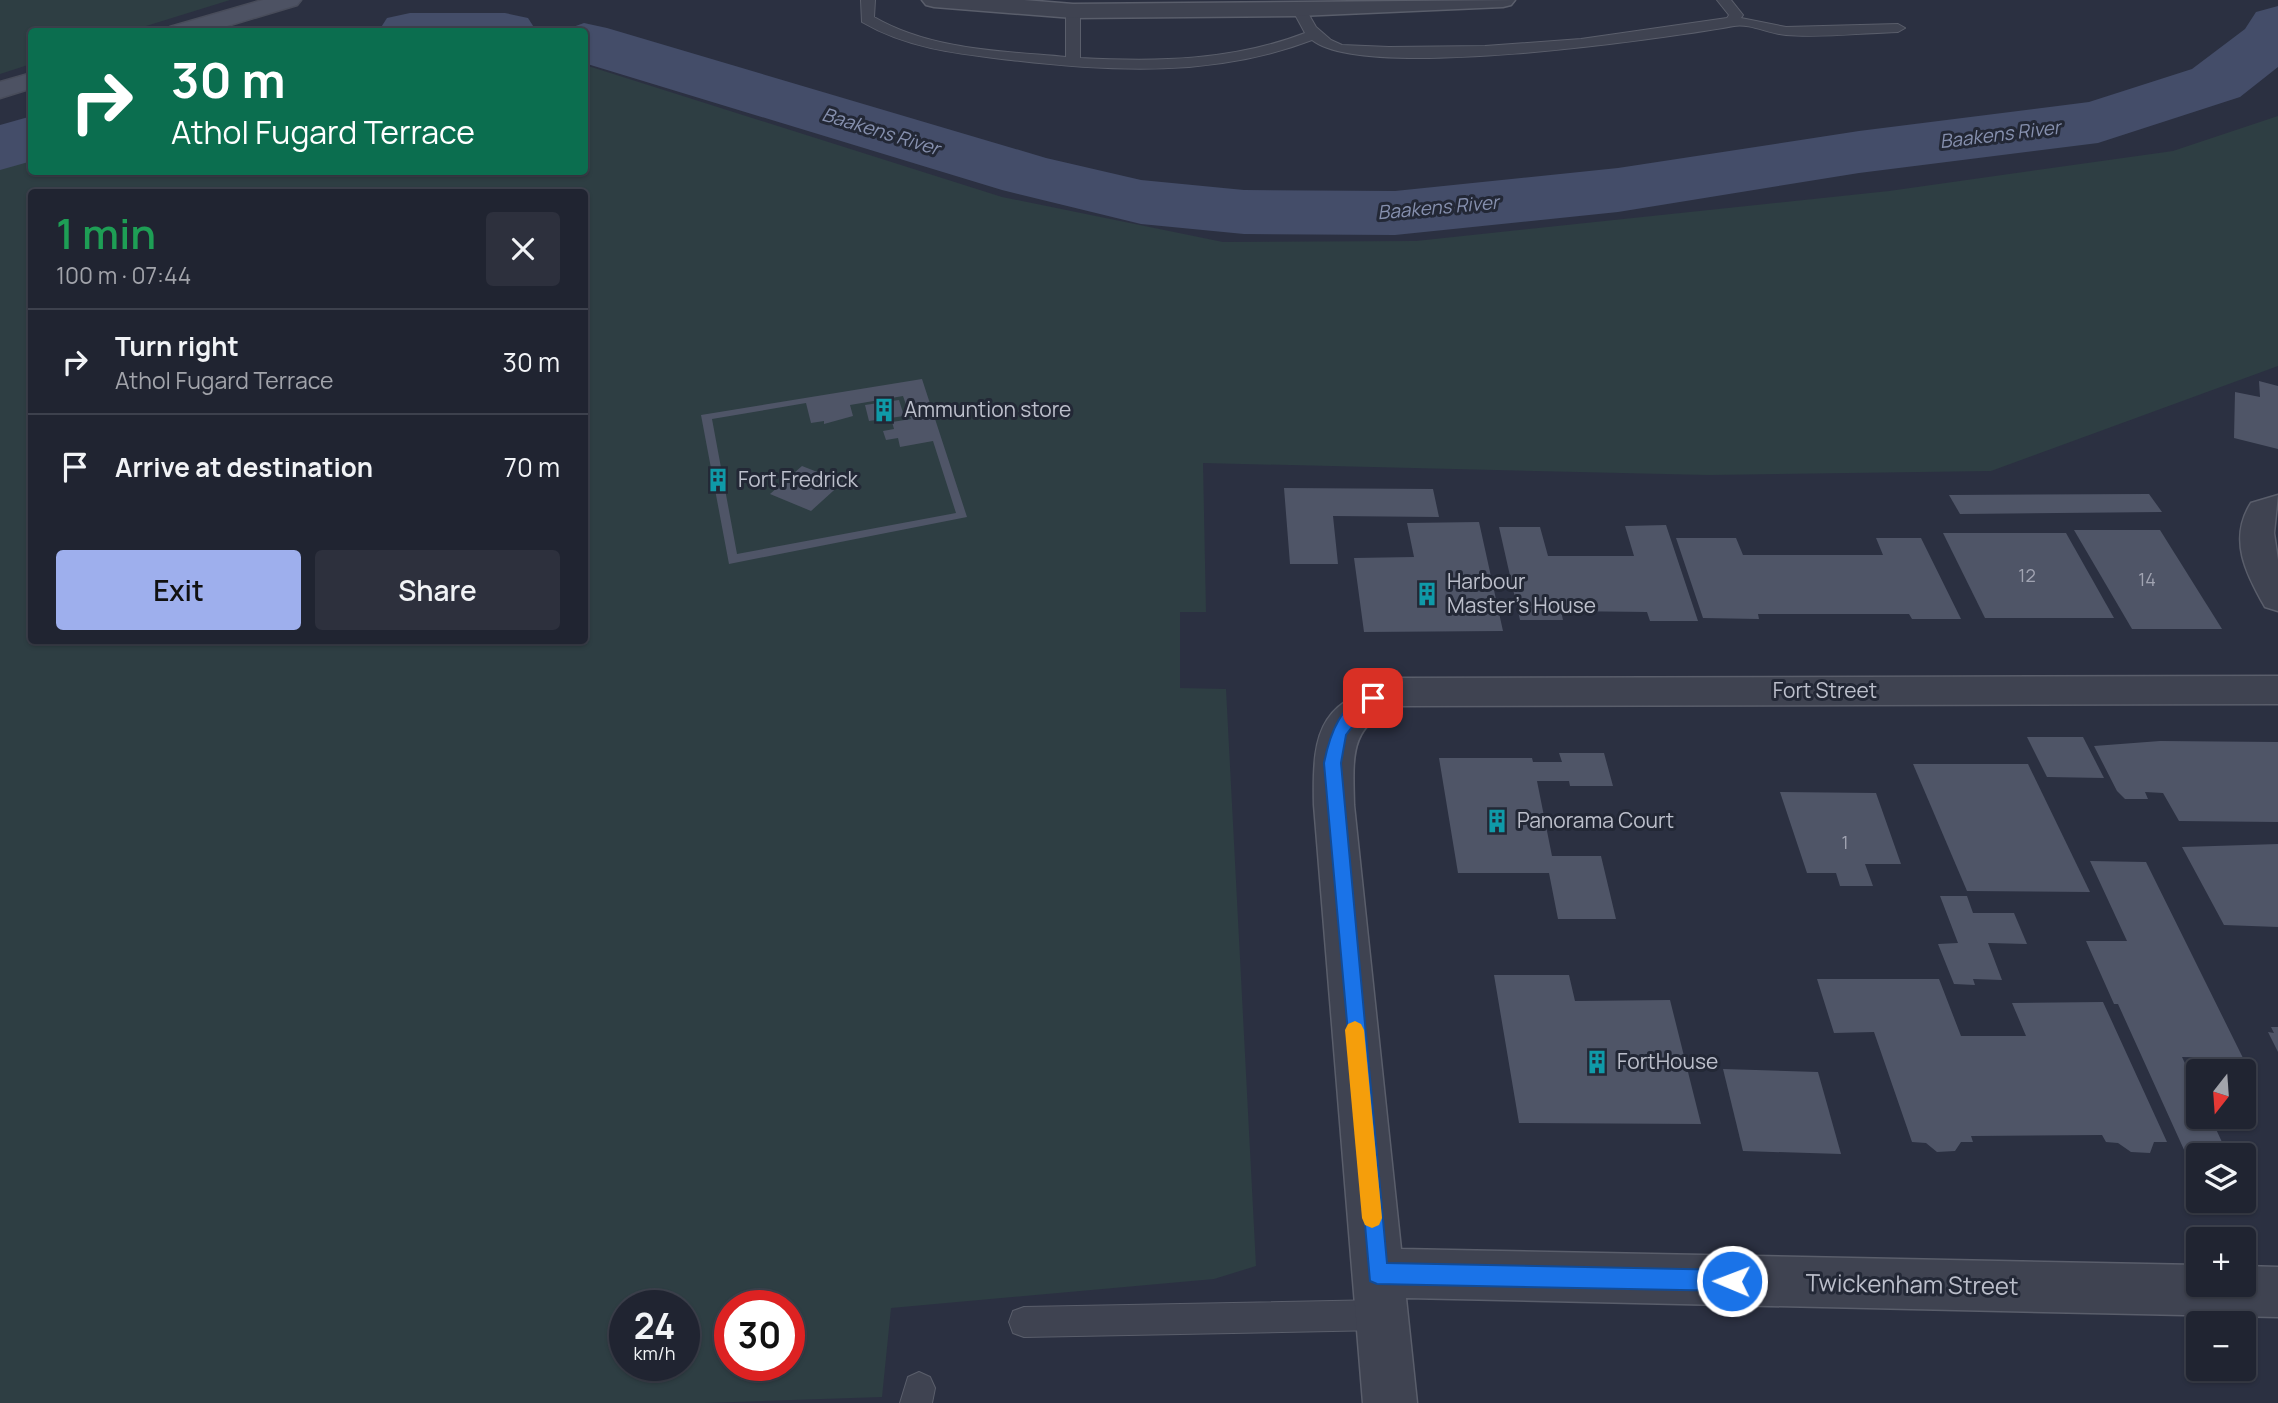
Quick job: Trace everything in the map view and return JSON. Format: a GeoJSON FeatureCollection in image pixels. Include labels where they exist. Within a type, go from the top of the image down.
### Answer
{"type":"FeatureCollection","features":[{"type":"Feature","properties":{"kind":"street"},"geometry":{"type":"LineString","coordinates":[[193,28],[289,0]]}},
{"type":"Feature","properties":{"kind":"street"},"geometry":{"type":"LineString","coordinates":[[934,0],[1073,11],[1299,9],[1503,0]]}},
{"type":"Feature","properties":{"kind":"street"},"geometry":{"type":"LineString","coordinates":[[0,90],[28,81]]}},
{"type":"Feature","properties":{"kind":"street"},"geometry":{"type":"LineString","coordinates":[[2278,506],[2263,511],[2256,523],[2256,544],[2266,579],[2278,598]]}},
{"type":"Feature","properties":{"kind":"street","name":"Fort Street"},"geometry":{"type":"LineString","coordinates":[[1379,1294],[1333,763],[1338,734],[1356,709],[1373,698],[1402,692],[2278,690]]}},
{"type":"Feature","properties":{"kind":"street","name":"Twickenham Street"},"geometry":{"type":"LineString","coordinates":[[1379,1294],[2278,1292]]}},
{"type":"Feature","properties":{"kind":"street"},"geometry":{"type":"LineString","coordinates":[[1379,1294],[1390,1403]]}},
{"type":"Feature","properties":{"kind":"lane"},"geometry":{"type":"LineString","coordinates":[[868,0],[867,19],[886,32],[913,40],[1073,63],[1207,62],[1290,46],[1312,36]]}},
{"type":"Feature","properties":{"kind":"lane"},"geometry":{"type":"LineString","coordinates":[[1724,0],[1736,15],[1733,21]]}},
{"type":"Feature","properties":{"kind":"lane"},"geometry":{"type":"LineString","coordinates":[[1299,9],[1312,36],[1322,44],[1341,49],[1461,50],[1591,43],[1679,32],[1733,21],[1786,31],[1898,28]]}},
{"type":"Feature","properties":{"kind":"lane"},"geometry":{"type":"LineString","coordinates":[[1073,11],[1073,63]]}},
{"type":"Feature","properties":{"kind":"lane"},"geometry":{"type":"LineString","coordinates":[[1024,1322],[1379,1294]]}},
{"type":"Feature","properties":{"kind":"shaded area"},"geometry":{"type":"Polygon","coordinates":[[[0,0],[230,0],[140,28],[28,28],[28,65],[0,74],[0,0]]]}},
{"type":"Feature","properties":{"kind":"shaded area"},"geometry":{"type":"Polygon","coordinates":[[[588,66],[1002,197],[1223,242],[1416,241],[1889,191],[2173,151],[2278,116],[2278,366],[1991,471],[1708,475],[1203,463],[1206,612],[1180,612],[1180,688],[1226,689],[1256,1266],[1214,1279],[891,1308],[882,1397],[705,1403],[0,1403],[0,164],[28,154],[28,175],[588,175],[588,66]]]}},
{"type":"Feature","properties":{"kind":"building","name":"Fort Fredrick"},"geometry":{"type":"Polygon","coordinates":[[[922,379],[967,517],[729,564],[701,415],[922,379]],[[903,396],[850,405],[853,416],[824,424],[824,421],[811,423],[806,403],[712,419],[737,554],[956,513],[933,441],[900,447],[898,438],[886,440],[883,431],[894,429],[892,422],[911,419],[903,396]]]}},
{"type":"Feature","properties":{"kind":"building"},"geometry":{"type":"Polygon","coordinates":[[[2259,381],[2278,386],[2278,449],[2234,438],[2235,392],[2260,397],[2259,381]]]}},
{"type":"Feature","properties":{"kind":"building","name":"Ammuntion store"},"geometry":{"type":"Polygon","coordinates":[[[899,400],[904,416],[869,421],[865,405],[899,400]]]}},
{"type":"Feature","properties":{"kind":"building"},"geometry":{"type":"Polygon","coordinates":[[[802,466],[843,482],[811,511],[770,494],[802,466]]]}},
{"type":"Feature","properties":{"kind":"building"},"geometry":{"type":"Polygon","coordinates":[[[1284,488],[1433,489],[1439,517],[1333,516],[1338,564],[1290,564],[1284,488]]]}},
{"type":"Feature","properties":{"kind":"building"},"geometry":{"type":"Polygon","coordinates":[[[2149,494],[2162,512],[1960,514],[1949,495],[2149,494]]]}},
{"type":"Feature","properties":{"kind":"building","name":"Harbour Master's House"},"geometry":{"type":"Polygon","coordinates":[[[1479,522],[1503,631],[1364,632],[1354,558],[1414,557],[1407,523],[1479,522]]]}},
{"type":"Feature","properties":{"kind":"building"},"geometry":{"type":"Polygon","coordinates":[[[1666,525],[1698,621],[1650,621],[1647,612],[1561,611],[1563,620],[1520,620],[1499,527],[1540,527],[1548,556],[1634,556],[1625,526],[1666,525]]]}},
{"type":"Feature","properties":{"kind":"building"},"geometry":{"type":"Polygon","coordinates":[[[2074,530],[2160,530],[2222,629],[2132,629],[2074,530]]]}},
{"type":"Feature","properties":{"kind":"building"},"geometry":{"type":"Polygon","coordinates":[[[1943,533],[2066,533],[2114,618],[1985,618],[1943,533]]]}},
{"type":"Feature","properties":{"kind":"building"},"geometry":{"type":"Polygon","coordinates":[[[1676,538],[1736,538],[1743,555],[1883,555],[1876,538],[1921,538],[1961,619],[1912,619],[1909,614],[1758,614],[1759,619],[1703,618],[1676,538]]]}},
{"type":"Feature","properties":{"kind":"building"},"geometry":{"type":"Polygon","coordinates":[[[2027,737],[2083,737],[2104,778],[2047,777],[2027,737]]]}},
{"type":"Feature","properties":{"kind":"building"},"geometry":{"type":"Polygon","coordinates":[[[2160,741],[2278,742],[2278,822],[2179,821],[2163,793],[2145,792],[2148,799],[2125,799],[2117,791],[2094,746],[2160,741]]]}},
{"type":"Feature","properties":{"kind":"building","name":"Panorama Court"},"geometry":{"type":"Polygon","coordinates":[[[1559,753],[1604,753],[1613,786],[1570,786],[1569,781],[1537,781],[1552,856],[1601,856],[1616,919],[1558,919],[1549,873],[1458,873],[1439,758],[1532,758],[1533,762],[1562,762],[1559,753]]]}},
{"type":"Feature","properties":{"kind":"building"},"geometry":{"type":"Polygon","coordinates":[[[1913,764],[2028,764],[2090,892],[1967,891],[1913,764]]]}},
{"type":"Feature","properties":{"kind":"building"},"geometry":{"type":"Polygon","coordinates":[[[1780,792],[1876,793],[1901,864],[1865,864],[1873,886],[1840,886],[1836,873],[1807,873],[1780,792]]]}},
{"type":"Feature","properties":{"kind":"building"},"geometry":{"type":"Polygon","coordinates":[[[2278,844],[2278,927],[2224,925],[2182,847],[2278,844]]]}},
{"type":"Feature","properties":{"kind":"building"},"geometry":{"type":"Polygon","coordinates":[[[2090,861],[2146,862],[2243,1058],[2182,1057],[2186,1066],[2186,1129],[2216,1129],[2222,1143],[2186,1143],[2185,1152],[2118,1004],[2114,1004],[2086,941],[2127,941],[2090,861]]]}},
{"type":"Feature","properties":{"kind":"building"},"geometry":{"type":"Polygon","coordinates":[[[1940,896],[1967,896],[1973,913],[2014,913],[2027,944],[1988,943],[2002,980],[1973,979],[1975,985],[1954,984],[1938,944],[1958,943],[1940,896]]]}},
{"type":"Feature","properties":{"kind":"building","name":"FortHouse"},"geometry":{"type":"Polygon","coordinates":[[[1494,975],[1569,975],[1575,1001],[1670,1000],[1701,1124],[1519,1123],[1494,975]]]}},
{"type":"Feature","properties":{"kind":"building"},"geometry":{"type":"Polygon","coordinates":[[[1817,979],[1939,979],[1961,1036],[2026,1036],[2012,1003],[2103,1002],[2167,1142],[2154,1142],[2150,1153],[2131,1152],[2118,1143],[2106,1142],[2102,1135],[1971,1136],[1973,1142],[1961,1142],[1955,1151],[1937,1152],[1926,1143],[1912,1142],[1874,1032],[1834,1033],[1817,979]]]}},
{"type":"Feature","properties":{"kind":"building"},"geometry":{"type":"Polygon","coordinates":[[[2271,1027],[2278,1027],[2278,1052],[2268,1032],[2274,1033],[2271,1027]]]}},
{"type":"Feature","properties":{"kind":"building"},"geometry":{"type":"Polygon","coordinates":[[[1723,1069],[1818,1072],[1841,1154],[1743,1151],[1723,1069]]]}},
{"type":"Feature","properties":{"kind":"waterway","name":"Baakens River"},"geometry":{"type":"LineString","coordinates":[[588,43],[1027,175],[1141,202],[1244,212],[1395,213],[1618,190],[1859,152],[2098,122],[2216,83],[2274,38],[2278,25]]}},
{"type":"Feature","properties":{"kind":"waterway","name":"Baakens River"},"geometry":{"type":"LineString","coordinates":[[0,149],[28,138]]}},
{"type":"Feature","properties":{"kind":"slow traffic"},"geometry":{"type":"LineString","coordinates":[[1355,1030],[1372,1218]]}},
{"type":"Feature","properties":{"kind":"place","name":"Ammuntion store"},"geometry":{"type":"Point","coordinates":[884,410]}},
{"type":"Feature","properties":{"kind":"place","name":"Fort Fredrick"},"geometry":{"type":"Point","coordinates":[718,480]}},
{"type":"Feature","properties":{"kind":"place","name":"Harbour Master's House"},"geometry":{"type":"Point","coordinates":[1427,594]}},
{"type":"Feature","properties":{"kind":"place","name":"Panorama Court"},"geometry":{"type":"Point","coordinates":[1497,821]}},
{"type":"Feature","properties":{"kind":"place","name":"FortHouse"},"geometry":{"type":"Point","coordinates":[1597,1062]}},
{"type":"Feature","properties":{"kind":"route"},"geometry":{"type":"LineString","coordinates":[[1373,698],[1356,709],[1338,734],[1333,763],[1334,805],[1377,1273],[1732,1281]]}}]}
